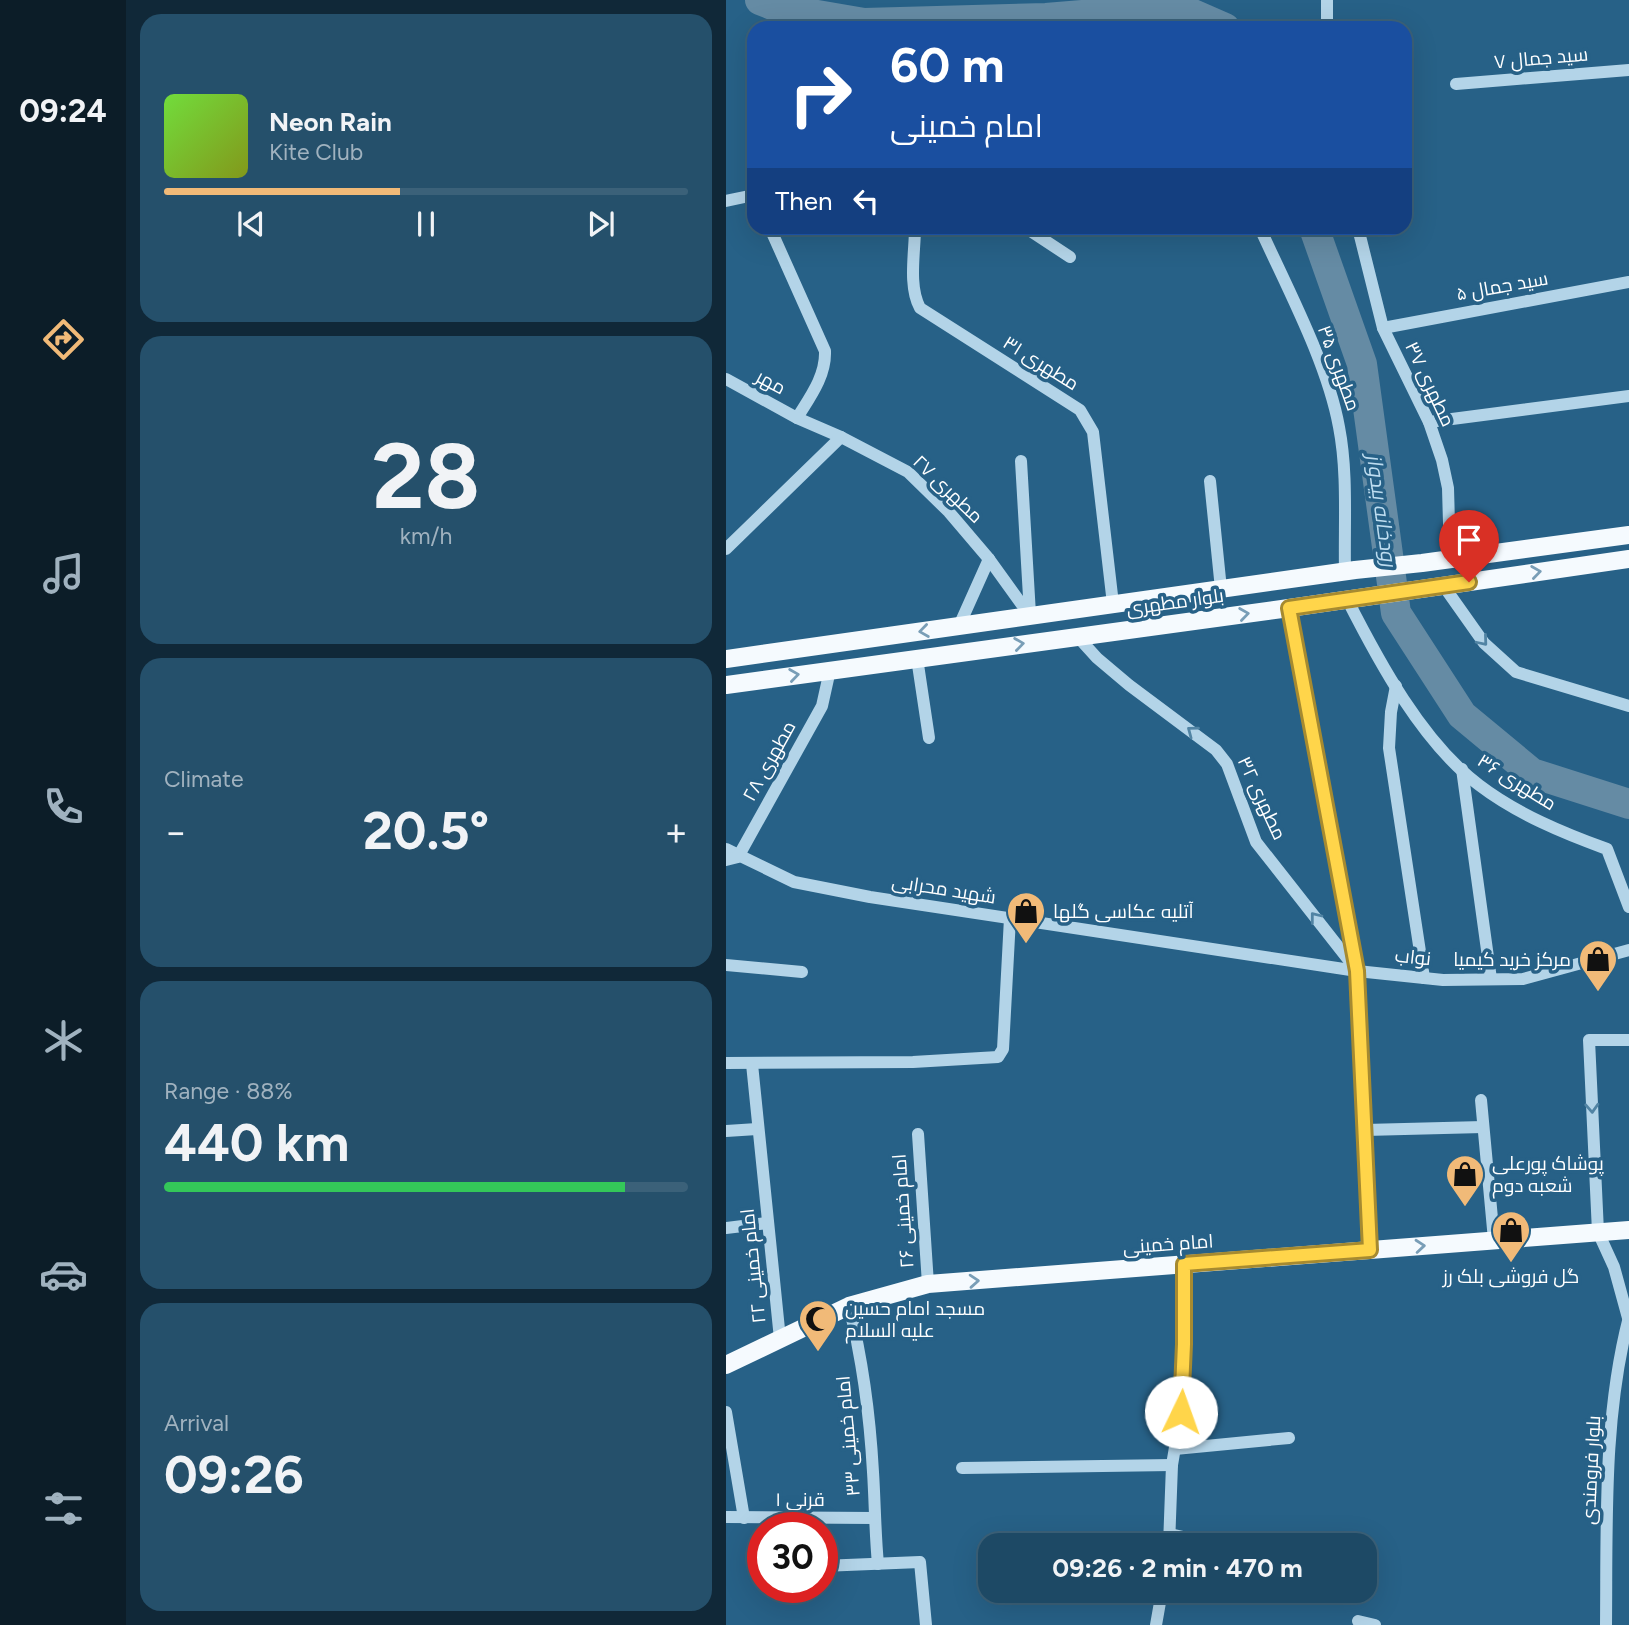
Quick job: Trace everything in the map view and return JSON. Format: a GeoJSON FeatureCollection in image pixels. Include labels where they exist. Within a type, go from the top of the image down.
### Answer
{"type":"FeatureCollection","features":[{"type":"Feature","properties":{"kind":"main road","name":"بلوار مطهری"},"geometry":{"type":"LineString","coordinates":[[735,657],[1629,535]]}},
{"type":"Feature","properties":{"kind":"main road","name":"بلوار مطهری"},"geometry":{"type":"LineString","coordinates":[[726,685],[1629,559]]}},
{"type":"Feature","properties":{"kind":"main road"},"geometry":{"type":"LineString","coordinates":[[1387,567],[1389,593]]}},
{"type":"Feature","properties":{"kind":"main road"},"geometry":{"type":"LineString","coordinates":[[735,657],[747,682]]}},
{"type":"Feature","properties":{"kind":"main road","name":"امام خمینی"},"geometry":{"type":"LineString","coordinates":[[726,1365],[849,1306],[928,1284],[1629,1230]]}},
{"type":"Feature","properties":{"kind":"street"},"geometry":{"type":"LineString","coordinates":[[1327,0],[1327,21]]}},
{"type":"Feature","properties":{"kind":"street","name":"سید جمال ۷"},"geometry":{"type":"LineString","coordinates":[[1456,84],[1629,70]]}},
{"type":"Feature","properties":{"kind":"street"},"geometry":{"type":"LineString","coordinates":[[726,201],[747,196]]}},
{"type":"Feature","properties":{"kind":"street"},"geometry":{"type":"LineString","coordinates":[[773,235],[825,351],[826,363],[821,378],[797,418]]}},
{"type":"Feature","properties":{"kind":"street","name":"مطهری ۳۱"},"geometry":{"type":"LineString","coordinates":[[915,235],[914,286],[915,299],[920,308],[1080,410],[1087,419],[1093,432],[1113,604]]}},
{"type":"Feature","properties":{"kind":"street"},"geometry":{"type":"LineString","coordinates":[[1037,235],[1070,257]]}},
{"type":"Feature","properties":{"kind":"street","name":"مطهری ۳۵"},"geometry":{"type":"LineString","coordinates":[[1263,235],[1322,367],[1339,428],[1350,571]]}},
{"type":"Feature","properties":{"kind":"street","name":"مطهری ۳۷"},"geometry":{"type":"LineString","coordinates":[[1360,235],[1383,328],[1429,422],[1442,460],[1448,488],[1450,559]]}},
{"type":"Feature","properties":{"kind":"street","name":"سید جمال ۵"},"geometry":{"type":"LineString","coordinates":[[1383,328],[1629,282]]}},
{"type":"Feature","properties":{"kind":"street","name":"مهر"},"geometry":{"type":"LineString","coordinates":[[726,379],[797,418]]}},
{"type":"Feature","properties":{"kind":"street"},"geometry":{"type":"LineString","coordinates":[[1429,422],[1629,396]]}},
{"type":"Feature","properties":{"kind":"street","name":"مطهری ۲۷"},"geometry":{"type":"LineString","coordinates":[[797,418],[908,472],[949,512],[989,559],[1030,616]]}},
{"type":"Feature","properties":{"kind":"street"},"geometry":{"type":"LineString","coordinates":[[726,549],[840,437]]}},
{"type":"Feature","properties":{"kind":"street"},"geometry":{"type":"LineString","coordinates":[[1021,461],[1030,616]]}},
{"type":"Feature","properties":{"kind":"street"},"geometry":{"type":"LineString","coordinates":[[1210,481],[1221,589]]}},
{"type":"Feature","properties":{"kind":"street"},"geometry":{"type":"LineString","coordinates":[[959,626],[989,559]]}},
{"type":"Feature","properties":{"kind":"street"},"geometry":{"type":"LineString","coordinates":[[1443,585],[1484,643],[1516,672],[1629,706]]}},
{"type":"Feature","properties":{"kind":"street","name":"مطهری ۳۶"},"geometry":{"type":"LineString","coordinates":[[1353,599],[1375,654],[1415,714],[1451,760],[1479,785],[1520,811],[1569,835],[1607,849],[1629,907]]}},
{"type":"Feature","properties":{"kind":"street"},"geometry":{"type":"LineString","coordinates":[[1289,608],[1357,971],[1370,1250]]}},
{"type":"Feature","properties":{"kind":"street","name":"مطهری ۳۲"},"geometry":{"type":"LineString","coordinates":[[1077,636],[1097,658],[1216,750],[1228,764],[1256,842],[1357,971]]}},
{"type":"Feature","properties":{"kind":"street"},"geometry":{"type":"LineString","coordinates":[[917,658],[929,738]]}},
{"type":"Feature","properties":{"kind":"street","name":"مطهری ۲۸"},"geometry":{"type":"LineString","coordinates":[[732,858],[822,706],[830,670]]}},
{"type":"Feature","properties":{"kind":"street"},"geometry":{"type":"LineString","coordinates":[[1396,686],[1389,748],[1424,978]]}},
{"type":"Feature","properties":{"kind":"street"},"geometry":{"type":"LineString","coordinates":[[1462,769],[1491,979]]}},
{"type":"Feature","properties":{"kind":"street","name":"شهید محرابی"},"geometry":{"type":"LineString","coordinates":[[726,849],[732,858],[794,882],[870,897],[1357,971]]}},
{"type":"Feature","properties":{"kind":"street"},"geometry":{"type":"LineString","coordinates":[[726,1063],[913,1062],[998,1057],[1003,1049],[1010,918]]}},
{"type":"Feature","properties":{"kind":"street","name":"نواب"},"geometry":{"type":"LineString","coordinates":[[1357,971],[1424,978],[1523,979],[1629,950]]}},
{"type":"Feature","properties":{"kind":"street"},"geometry":{"type":"LineString","coordinates":[[726,965],[802,972]]}},
{"type":"Feature","properties":{"kind":"street"},"geometry":{"type":"LineString","coordinates":[[1628,1318],[1614,1267],[1598,1232],[1589,1040],[1629,1040]]}},
{"type":"Feature","properties":{"kind":"street","name":"امام خمینی ۲۲"},"geometry":{"type":"LineString","coordinates":[[752,1064],[780,1339]]}},
{"type":"Feature","properties":{"kind":"street"},"geometry":{"type":"LineString","coordinates":[[1481,1100],[1494,1240]]}},
{"type":"Feature","properties":{"kind":"street"},"geometry":{"type":"LineString","coordinates":[[1365,1130],[1483,1127]]}},
{"type":"Feature","properties":{"kind":"street"},"geometry":{"type":"LineString","coordinates":[[726,1131],[757,1129]]}},
{"type":"Feature","properties":{"kind":"street","name":"امام خمینی ۲۶"},"geometry":{"type":"LineString","coordinates":[[918,1134],[928,1284]]}},
{"type":"Feature","properties":{"kind":"street"},"geometry":{"type":"LineString","coordinates":[[726,1228],[767,1223]]}},
{"type":"Feature","properties":{"kind":"street"},"geometry":{"type":"LineString","coordinates":[[1170,1533],[1172,1465],[1181,1412],[1184,1264]]}},
{"type":"Feature","properties":{"kind":"street","name":"امام خمینی ۳۳"},"geometry":{"type":"LineString","coordinates":[[849,1306],[858,1339],[873,1472],[878,1564]]}},
{"type":"Feature","properties":{"kind":"street","name":"بلوار فرومندی"},"geometry":{"type":"LineString","coordinates":[[1606,1625],[1608,1463],[1624,1369],[1628,1318]]}},
{"type":"Feature","properties":{"kind":"street"},"geometry":{"type":"LineString","coordinates":[[726,1412],[744,1517]]}},
{"type":"Feature","properties":{"kind":"street"},"geometry":{"type":"LineString","coordinates":[[1175,1449],[1289,1438]]}},
{"type":"Feature","properties":{"kind":"street"},"geometry":{"type":"LineString","coordinates":[[962,1468],[1172,1465]]}},
{"type":"Feature","properties":{"kind":"street","name":"قرنی ۱"},"geometry":{"type":"LineString","coordinates":[[726,1517],[874,1518]]}},
{"type":"Feature","properties":{"kind":"street"},"geometry":{"type":"LineString","coordinates":[[838,1565],[920,1562],[926,1625]]}},
{"type":"Feature","properties":{"kind":"street"},"geometry":{"type":"LineString","coordinates":[[1156,1625],[1160,1603]]}},
{"type":"Feature","properties":{"kind":"street"},"geometry":{"type":"LineString","coordinates":[[1358,1621],[1375,1625]]}},
{"type":"Feature","properties":{"kind":"waterway","name":"رودخانه بیدواز"},"geometry":{"type":"LineString","coordinates":[[760,0],[782,9],[852,21]]}},
{"type":"Feature","properties":{"kind":"waterway","name":"رودخانه بیدواز"},"geometry":{"type":"LineString","coordinates":[[937,21],[1046,18],[1177,7],[1209,21]]}},
{"type":"Feature","properties":{"kind":"waterway","name":"رودخانه بیدواز"},"geometry":{"type":"LineString","coordinates":[[1316,235],[1362,364],[1396,613],[1462,715],[1532,773],[1629,804]]}},
{"type":"Feature","properties":{"kind":"place","name":"آتلیه عکاسی گلها"},"geometry":{"type":"Point","coordinates":[1026,945]}},
{"type":"Feature","properties":{"kind":"place","name":"مرکز خرید کیمیا"},"geometry":{"type":"Point","coordinates":[1598,993]}},
{"type":"Feature","properties":{"kind":"place","name":"پوشاک پورعلی شعبه دوم"},"geometry":{"type":"Point","coordinates":[1465,1208]}},
{"type":"Feature","properties":{"kind":"place","name":"گل فروشی بلک رز"},"geometry":{"type":"Point","coordinates":[1511,1264]}},
{"type":"Feature","properties":{"kind":"place","name":"مسجد امام حسین علیه السلام"},"geometry":{"type":"Point","coordinates":[818,1353]}},
{"type":"Feature","properties":{"kind":"route"},"geometry":{"type":"LineString","coordinates":[[1181,1412],[1184,1264],[1370,1250],[1357,971],[1289,608],[1469,582]]}}]}
